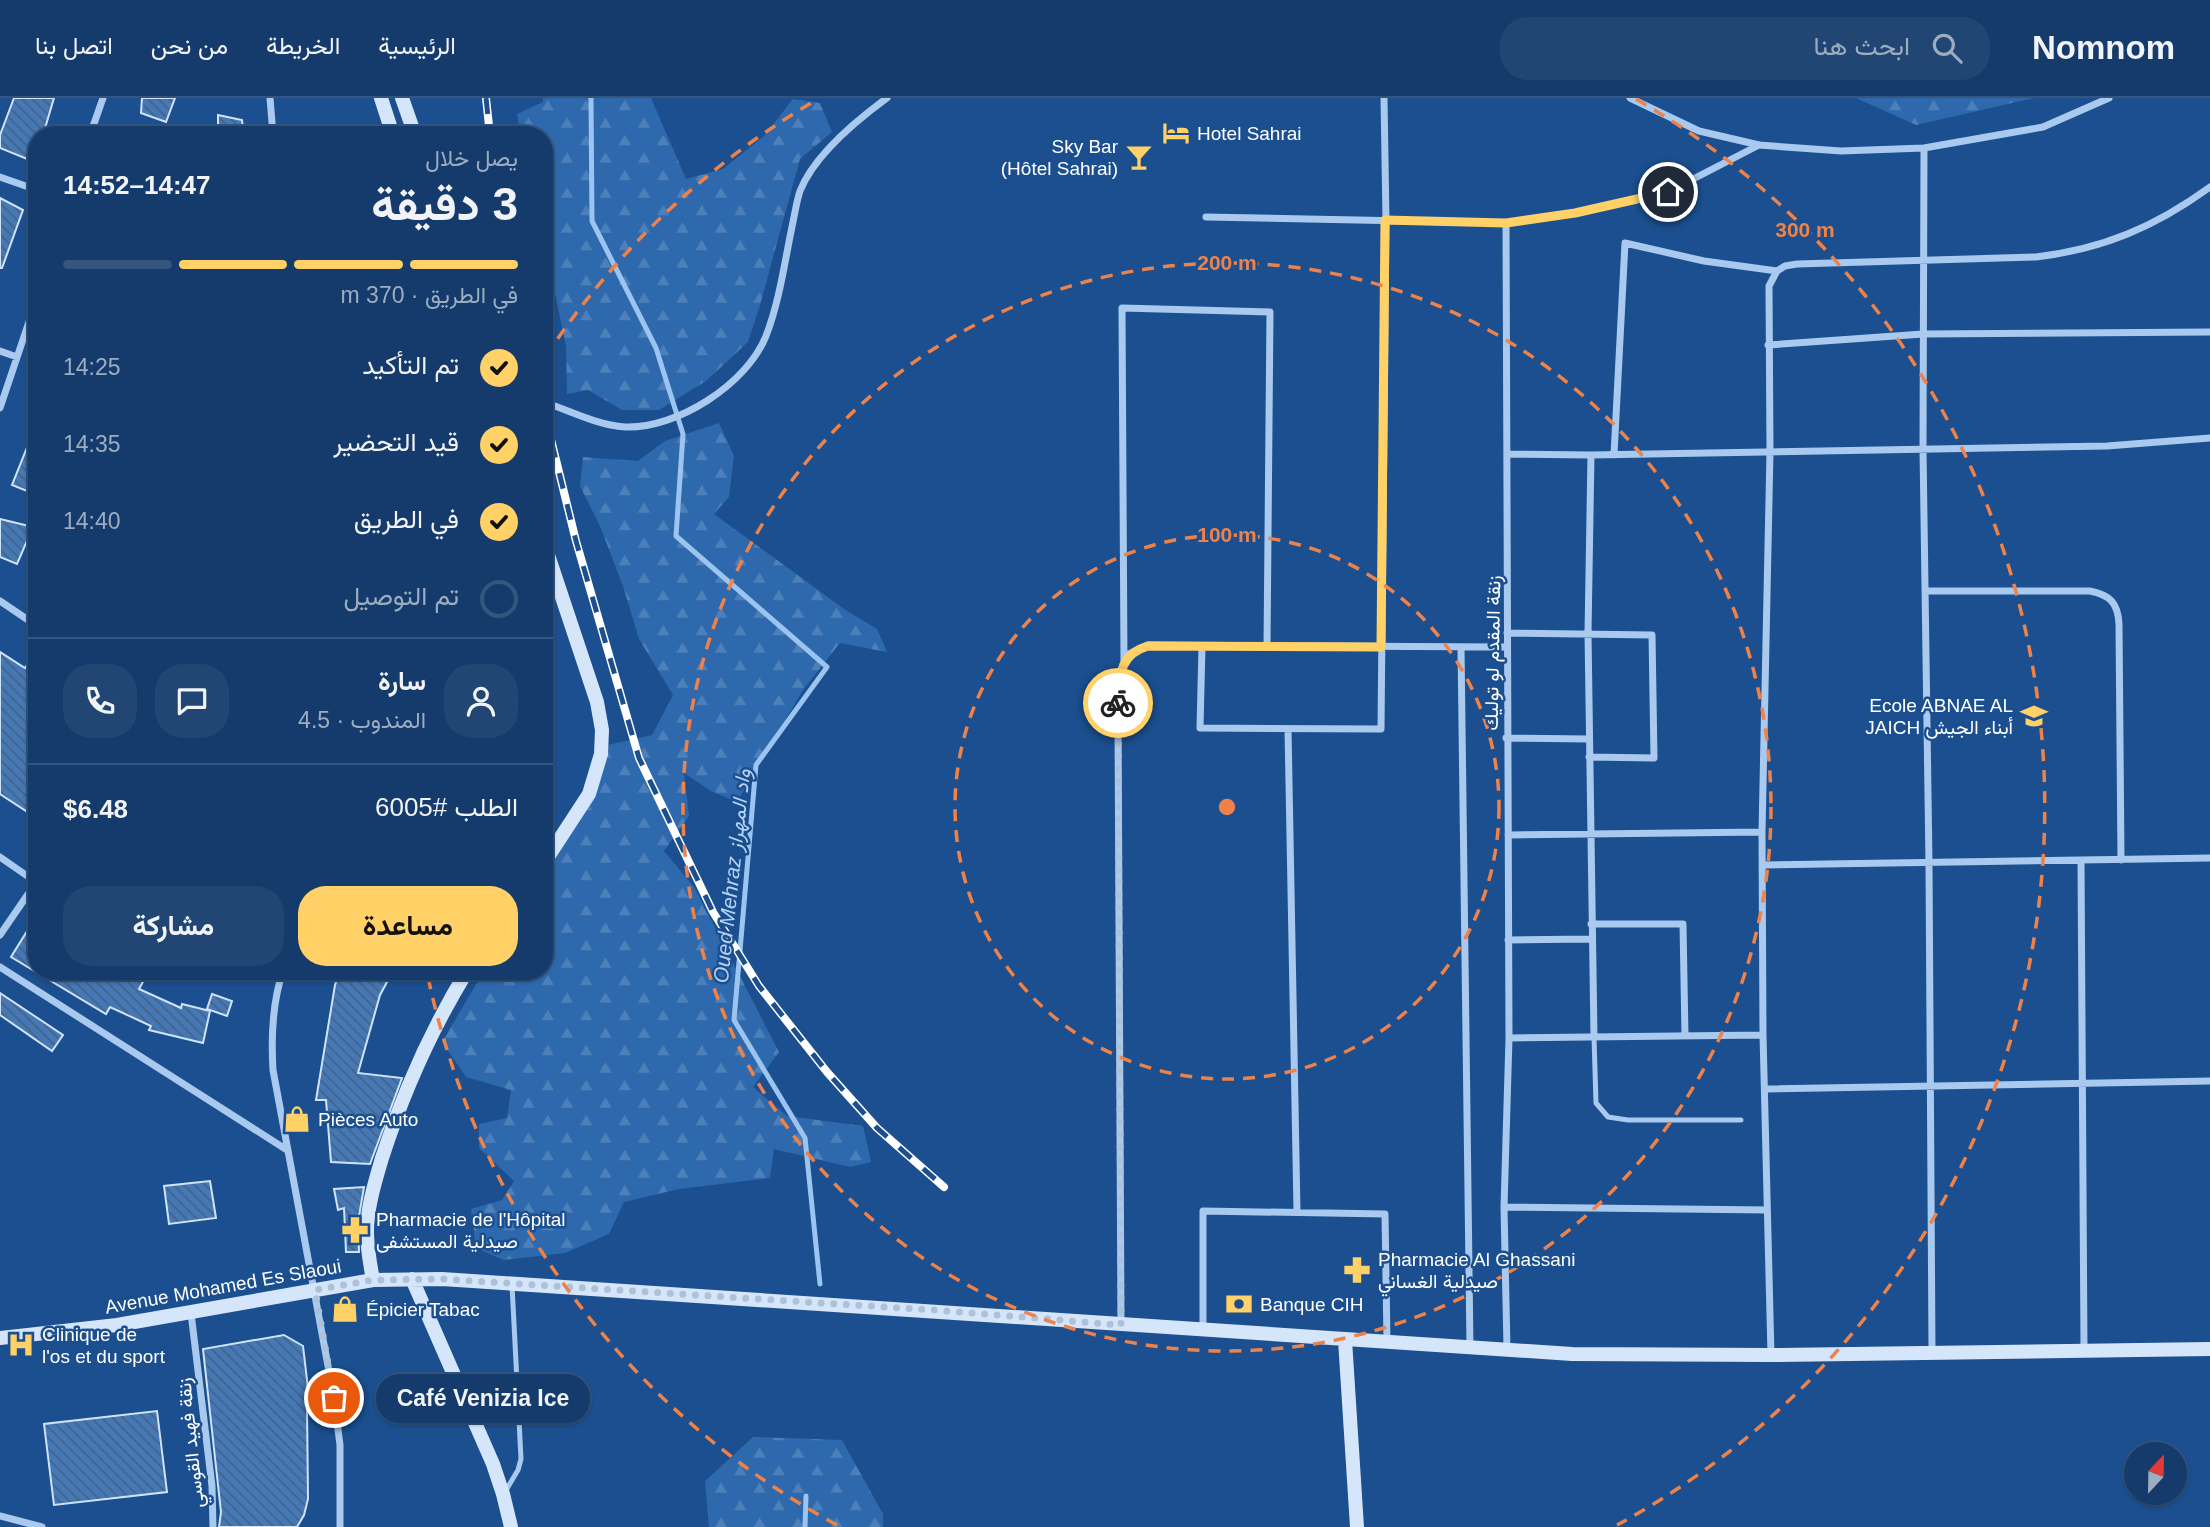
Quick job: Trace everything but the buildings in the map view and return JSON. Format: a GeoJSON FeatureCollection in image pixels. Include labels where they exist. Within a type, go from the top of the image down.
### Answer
{"type":"FeatureCollection","features":[{"type":"Feature","properties":{"kind":"street"},"geometry":{"type":"LineString","coordinates":[[93,126],[103,98]]}},
{"type":"Feature","properties":{"kind":"street"},"geometry":{"type":"LineString","coordinates":[[270,98],[272,126]]}},
{"type":"Feature","properties":{"kind":"street"},"geometry":{"type":"LineString","coordinates":[[381,98],[390,126]]}},
{"type":"Feature","properties":{"kind":"street"},"geometry":{"type":"LineString","coordinates":[[402,98],[412,126]]}},
{"type":"Feature","properties":{"kind":"street"},"geometry":{"type":"LineString","coordinates":[[553,405],[601,423],[643,426],[672,418],[717,395],[742,371],[766,337],[800,191],[818,160],[870,110],[887,98]]}},
{"type":"Feature","properties":{"kind":"street"},"geometry":{"type":"LineString","coordinates":[[1202,646],[1200,727],[1381,729],[1384,98]]}},
{"type":"Feature","properties":{"kind":"street"},"geometry":{"type":"LineString","coordinates":[[1630,98],[1699,131],[1759,145],[1841,151],[1924,148],[2043,127],[2109,98]]}},
{"type":"Feature","properties":{"kind":"street"},"geometry":{"type":"LineString","coordinates":[[1206,217],[1506,223],[1575,213],[1668,192],[1759,145]]}},
{"type":"Feature","properties":{"kind":"street"},"geometry":{"type":"LineString","coordinates":[[1924,148],[1923,449],[1932,1352]]}},
{"type":"Feature","properties":{"kind":"street"},"geometry":{"type":"LineString","coordinates":[[0,177],[28,187]]}},
{"type":"Feature","properties":{"kind":"street"},"geometry":{"type":"LineString","coordinates":[[1771,1355],[1763,1035],[1762,832],[1770,452],[1769,286],[1777,271],[1797,264],[2036,257],[2073,253],[2104,245],[2145,227],[2184,206],[2210,187]]}},
{"type":"Feature","properties":{"kind":"street","name":"زنقة المقدم لو توليك"},"geometry":{"type":"LineString","coordinates":[[1506,223],[1509,1038],[1504,1207],[1507,1351]]}},
{"type":"Feature","properties":{"kind":"street"},"geometry":{"type":"LineString","coordinates":[[1614,455],[1625,243],[1704,261],[1777,271]]}},
{"type":"Feature","properties":{"kind":"street"},"geometry":{"type":"LineString","coordinates":[[1121,1325],[1118,716],[1120,679],[1124,663],[1122,308],[1270,312],[1267,647]]}},
{"type":"Feature","properties":{"kind":"street"},"geometry":{"type":"LineString","coordinates":[[0,408],[28,326]]}},
{"type":"Feature","properties":{"kind":"street"},"geometry":{"type":"LineString","coordinates":[[1768,345],[1923,334],[2210,332]]}},
{"type":"Feature","properties":{"kind":"street"},"geometry":{"type":"LineString","coordinates":[[0,351],[18,357]]}},
{"type":"Feature","properties":{"kind":"street"},"geometry":{"type":"LineString","coordinates":[[1508,454],[1614,455],[2107,446],[2210,438]]}},
{"type":"Feature","properties":{"kind":"street"},"geometry":{"type":"LineString","coordinates":[[1591,455],[1588,633],[1594,1037]]}},
{"type":"Feature","properties":{"kind":"street"},"geometry":{"type":"LineString","coordinates":[[553,570],[597,702],[601,754],[589,794],[553,849]]}},
{"type":"Feature","properties":{"kind":"street"},"geometry":{"type":"LineString","coordinates":[[1926,592],[2090,591],[2112,599],[2119,624],[2121,860]]}},
{"type":"Feature","properties":{"kind":"street"},"geometry":{"type":"LineString","coordinates":[[0,601],[28,620]]}},
{"type":"Feature","properties":{"kind":"street"},"geometry":{"type":"LineString","coordinates":[[1507,633],[1652,635],[1654,758],[1589,758]]}},
{"type":"Feature","properties":{"kind":"street"},"geometry":{"type":"LineString","coordinates":[[1124,663],[1129,654],[1148,646],[1506,647]]}},
{"type":"Feature","properties":{"kind":"street"},"geometry":{"type":"LineString","coordinates":[[1461,647],[1470,1348]]}},
{"type":"Feature","properties":{"kind":"street"},"geometry":{"type":"LineString","coordinates":[[1288,729],[1297,1211]]}},
{"type":"Feature","properties":{"kind":"street"},"geometry":{"type":"LineString","coordinates":[[1506,738],[1589,738]]}},
{"type":"Feature","properties":{"kind":"street"},"geometry":{"type":"LineString","coordinates":[[1508,835],[1762,832]]}},
{"type":"Feature","properties":{"kind":"street"},"geometry":{"type":"LineString","coordinates":[[0,857],[28,876]]}},
{"type":"Feature","properties":{"kind":"street"},"geometry":{"type":"LineString","coordinates":[[1763,865],[2210,858]]}},
{"type":"Feature","properties":{"kind":"street"},"geometry":{"type":"LineString","coordinates":[[2081,860],[2084,1350]]}},
{"type":"Feature","properties":{"kind":"street"},"geometry":{"type":"LineString","coordinates":[[0,935],[28,894]]}},
{"type":"Feature","properties":{"kind":"street"},"geometry":{"type":"LineString","coordinates":[[1591,924],[1683,923],[1685,1037]]}},
{"type":"Feature","properties":{"kind":"street"},"geometry":{"type":"LineString","coordinates":[[1508,940],[1591,939]]}},
{"type":"Feature","properties":{"kind":"street"},"geometry":{"type":"LineString","coordinates":[[0,967],[287,1150]]}},
{"type":"Feature","properties":{"kind":"street"},"geometry":{"type":"LineString","coordinates":[[281,980],[274,1008],[271,1039],[273,1070],[341,1445],[340,1527]]}},
{"type":"Feature","properties":{"kind":"street"},"geometry":{"type":"LineString","coordinates":[[373,1280],[367,1232],[369,1208],[377,1174],[413,1075],[446,1005],[461,980]]}},
{"type":"Feature","properties":{"kind":"street"},"geometry":{"type":"LineString","coordinates":[[1509,1038],[1763,1035]]}},
{"type":"Feature","properties":{"kind":"street"},"geometry":{"type":"LineString","coordinates":[[1765,1088],[2210,1081]]}},
{"type":"Feature","properties":{"kind":"street"},"geometry":{"type":"LineString","coordinates":[[1504,1207],[1767,1210]]}},
{"type":"Feature","properties":{"kind":"street"},"geometry":{"type":"LineString","coordinates":[[1203,1330],[1203,1211],[1385,1214],[1387,1343]]}},
{"type":"Feature","properties":{"kind":"street"},"geometry":{"type":"LineString","coordinates":[[412,1279],[478,1426],[503,1494],[511,1527]]}},
{"type":"Feature","properties":{"kind":"street","name":"Avenue Mohamed Es Slaoui"},"geometry":{"type":"LineString","coordinates":[[0,1338],[117,1325],[373,1280],[412,1279],[933,1310],[1507,1351],[1771,1355],[2210,1349]]}},
{"type":"Feature","properties":{"kind":"street","name":"زنقة فهيد القوسي"},"geometry":{"type":"LineString","coordinates":[[191,1313],[212,1486],[213,1527]]}},
{"type":"Feature","properties":{"kind":"street"},"geometry":{"type":"LineString","coordinates":[[1345,1340],[1357,1527]]}},
{"type":"Feature","properties":{"kind":"street"},"geometry":{"type":"LineString","coordinates":[[0,1516],[42,1527]]}},
{"type":"Feature","properties":{"kind":"lane"},"geometry":{"type":"LineString","coordinates":[[1594,1037],[1596,1103],[1608,1117],[1628,1120],[1741,1120]]}},
{"type":"Feature","properties":{"kind":"lane"},"geometry":{"type":"LineString","coordinates":[[503,1494],[518,1470],[521,1459],[512,1284]]}},
{"type":"Feature","properties":{"kind":"green space"},"geometry":{"type":"Polygon","coordinates":[[[543,98],[651,98],[686,179],[723,169],[764,136],[793,99],[820,103],[832,132],[800,159],[748,342],[706,381],[659,410],[622,410],[588,390],[567,394],[566,346],[553,283],[553,126],[519,126],[517,114],[543,102],[543,98]]]}},
{"type":"Feature","properties":{"kind":"green space"},"geometry":{"type":"Polygon","coordinates":[[[1856,98],[2034,98],[1916,125],[1856,98]]]}},
{"type":"Feature","properties":{"kind":"green space"},"geometry":{"type":"Polygon","coordinates":[[[719,423],[734,456],[729,497],[714,514],[844,609],[877,629],[887,652],[840,643],[803,690],[737,802],[711,791],[684,773],[689,816],[664,851],[694,887],[779,1052],[753,1087],[787,1116],[863,1126],[871,1162],[850,1167],[774,1149],[770,1178],[679,1189],[624,1202],[609,1234],[565,1253],[504,1260],[476,1248],[471,1209],[502,1200],[514,1181],[479,1148],[479,1124],[507,1118],[511,1090],[466,1077],[442,1042],[479,980],[553,980],[553,859],[608,745],[652,735],[673,695],[639,639],[623,586],[600,526],[580,486],[583,457],[638,461],[665,441],[719,423]]]}},
{"type":"Feature","properties":{"kind":"green space"},"geometry":{"type":"Polygon","coordinates":[[[753,1437],[842,1440],[883,1514],[883,1527],[709,1527],[705,1481],[753,1437]]]}},
{"type":"Feature","properties":{"kind":"waterway","name":"Oued Mehraz واد المهراز"},"geometry":{"type":"LineString","coordinates":[[591,98],[592,221],[656,348],[683,434],[676,536],[827,667],[756,765],[734,1020],[805,1138],[820,1284]]}},
{"type":"Feature","properties":{"kind":"waterway"},"geometry":{"type":"LineString","coordinates":[[805,1527],[806,1496]]}},
{"type":"Feature","properties":{"kind":"railway"},"geometry":{"type":"LineString","coordinates":[[486,98],[489,126]]}},
{"type":"Feature","properties":{"kind":"railway"},"geometry":{"type":"LineString","coordinates":[[553,448],[576,541],[639,758],[713,912],[759,986],[827,1072],[877,1128],[944,1187]]}},
{"type":"Feature","properties":{"kind":"way so far"},"geometry":{"type":"LineString","coordinates":[[334,1398],[315,1290],[373,1280],[458,1280],[933,1310],[1121,1325],[1118,703]]}},
{"type":"Feature","properties":{"kind":"place","name":"Hotel Sahrai"},"geometry":{"type":"Point","coordinates":[1176,133]}},
{"type":"Feature","properties":{"kind":"place","name":"Sky Bar (Hôtel Sahrai)"},"geometry":{"type":"Point","coordinates":[1139,157]}},
{"type":"Feature","properties":{"kind":"place","name":"Ecole ABNAE AL JAICH أبناء الجيش"},"geometry":{"type":"Point","coordinates":[2034,716]}},
{"type":"Feature","properties":{"kind":"place","name":"Pièces Auto"},"geometry":{"type":"Point","coordinates":[297,1119]}},
{"type":"Feature","properties":{"kind":"place","name":"Pharmacie de l'Hôpital صيدلية المستشفى"},"geometry":{"type":"Point","coordinates":[355,1230]}},
{"type":"Feature","properties":{"kind":"place","name":"Pharmacie Al Ghassani صيدلية الغساني"},"geometry":{"type":"Point","coordinates":[1357,1270]}},
{"type":"Feature","properties":{"kind":"place","name":"Banque CIH"},"geometry":{"type":"Point","coordinates":[1239,1304]}},
{"type":"Feature","properties":{"kind":"place","name":"Épicier Tabac"},"geometry":{"type":"Point","coordinates":[345,1309]}},
{"type":"Feature","properties":{"kind":"place","name":"Clinique de l'os et du sport"},"geometry":{"type":"Point","coordinates":[21,1345]}},
{"type":"Feature","properties":{"kind":"place","name":"Café Venizia Ice"},"geometry":{"type":"Point","coordinates":[334,1398]}},
{"type":"Feature","properties":{"kind":"route"},"geometry":{"type":"LineString","coordinates":[[1118,703],[1124,663],[1136,649],[1148,646],[1381,647],[1385,220],[1506,223],[1575,213],[1668,192]]}}]}
